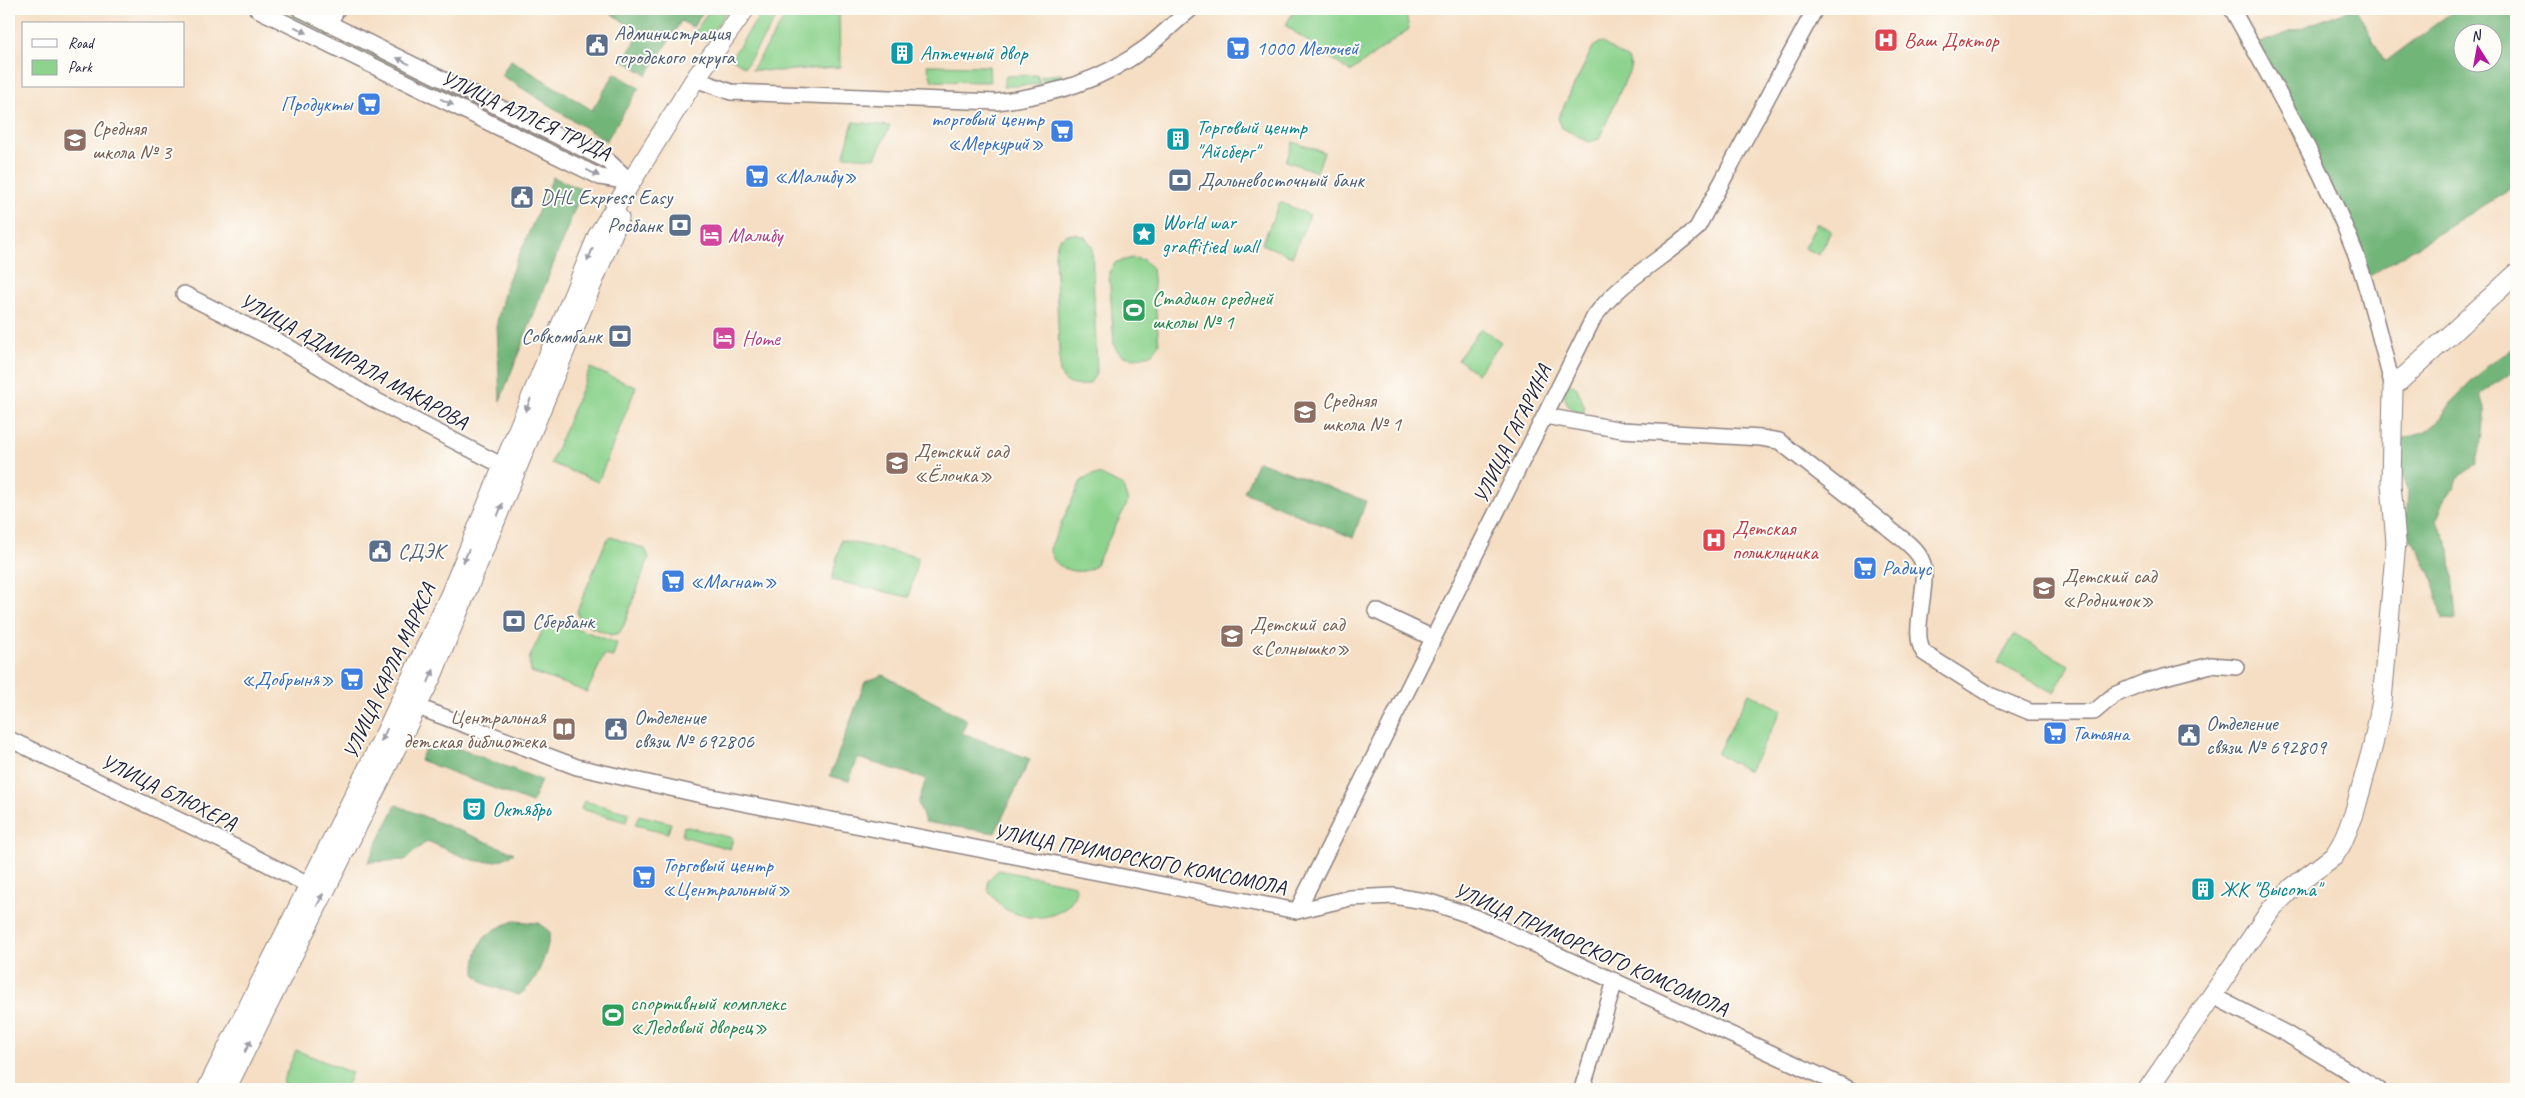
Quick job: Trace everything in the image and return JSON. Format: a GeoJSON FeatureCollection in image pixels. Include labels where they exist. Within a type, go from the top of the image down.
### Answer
{"type":"FeatureCollection","features":[{"type":"Feature","properties":{"kind":"main road","name":"УЛИЦА КАРЛА МАРКСА"},"geometry":{"type":"LineString","coordinates":[[207,1089],[310,886],[409,704],[450,595],[598,235],[695,79],[745,9]]}},
{"type":"Feature","properties":{"kind":"main road","name":"УЛИЦА КАРЛА МАРКСА"},"geometry":{"type":"LineString","coordinates":[[226,1089],[409,704],[567,350],[620,216],[630,182]]}},
{"type":"Feature","properties":{"kind":"main road"},"geometry":{"type":"LineString","coordinates":[[2148,1089],[2272,908],[2293,887],[2334,856],[2345,836],[2364,781],[2382,701],[2396,542],[2392,484],[2393,387],[2516,274]]}},
{"type":"Feature","properties":{"kind":"street","name":"УЛИЦА АЛЛЕЯ ТРУДА"},"geometry":{"type":"LineString","coordinates":[[257,9],[600,177],[630,182]]}},
{"type":"Feature","properties":{"kind":"street","name":"УЛИЦА АЛЛЕЯ ТРУДА"},"geometry":{"type":"LineString","coordinates":[[300,9],[608,161],[630,182]]}},
{"type":"Feature","properties":{"kind":"street"},"geometry":{"type":"LineString","coordinates":[[329,24],[337,9]]}},
{"type":"Feature","properties":{"kind":"street"},"geometry":{"type":"LineString","coordinates":[[695,79],[731,92],[997,102],[1033,97],[1075,87],[1113,70],[1147,47],[1191,9]]}},
{"type":"Feature","properties":{"kind":"street"},"geometry":{"type":"LineString","coordinates":[[2232,9],[2306,142],[2342,221],[2356,255],[2393,387]]}},
{"type":"Feature","properties":{"kind":"street","name":"УЛИЦА ГАГАРИНА"},"geometry":{"type":"LineString","coordinates":[[1297,911],[1594,318],[1608,298],[1634,276],[1676,247],[1697,228],[1733,165],[1813,10]]}},
{"type":"Feature","properties":{"kind":"street","name":"УЛИЦА АДМИРАЛА МАКАРОВА"},"geometry":{"type":"LineString","coordinates":[[184,294],[285,345],[373,399],[504,466]]}},
{"type":"Feature","properties":{"kind":"street"},"geometry":{"type":"LineString","coordinates":[[1545,416],[1622,430],[1761,438],[1779,441],[1878,519],[1912,548],[1921,560],[1923,586],[1919,643],[1924,653],[1992,696],[2030,712],[2094,712],[2114,696],[2145,682],[2211,665],[2236,667]]}},
{"type":"Feature","properties":{"kind":"street"},"geometry":{"type":"LineString","coordinates":[[1376,611],[1433,638]]}},
{"type":"Feature","properties":{"kind":"street","name":"УЛИЦА ПРИМОРСКОГО КОМСОМОЛА"},"geometry":{"type":"LineString","coordinates":[[409,704],[568,764],[642,783],[1297,911],[1350,898],[1394,896],[1430,902],[1475,917],[1808,1068],[1849,1089]]}},
{"type":"Feature","properties":{"kind":"street","name":"УЛИЦА БЛЮХЕРА"},"geometry":{"type":"LineString","coordinates":[[9,739],[233,846],[310,886]]}},
{"type":"Feature","properties":{"kind":"street"},"geometry":{"type":"LineString","coordinates":[[1582,1089],[1615,981]]}},
{"type":"Feature","properties":{"kind":"street"},"geometry":{"type":"LineString","coordinates":[[2211,995],[2286,1033],[2378,1089]]}},
{"type":"Feature","properties":{"kind":"green space"},"geometry":{"type":"Polygon","coordinates":[[[604,9],[643,9],[648,12],[650,9],[705,9],[693,27],[681,21],[647,75],[623,60],[641,33],[604,9]]]}},
{"type":"Feature","properties":{"kind":"green space"},"geometry":{"type":"Polygon","coordinates":[[[710,9],[728,9],[706,41],[694,34],[710,9]]]}},
{"type":"Feature","properties":{"kind":"green space"},"geometry":{"type":"Polygon","coordinates":[[[764,9],[782,9],[745,67],[731,58],[764,9]]]}},
{"type":"Feature","properties":{"kind":"green space"},"geometry":{"type":"Polygon","coordinates":[[[790,9],[839,9],[840,67],[777,71],[752,70],[790,9]]]}},
{"type":"Feature","properties":{"kind":"green space"},"geometry":{"type":"Polygon","coordinates":[[[1296,9],[1405,9],[1409,29],[1350,72],[1285,25],[1296,9]]]}},
{"type":"Feature","properties":{"kind":"green space"},"geometry":{"type":"Polygon","coordinates":[[[2356,9],[2385,62],[2456,9],[2516,9],[2516,180],[2506,192],[2366,278],[2252,46],[2356,9]]]}},
{"type":"Feature","properties":{"kind":"green space"},"geometry":{"type":"Polygon","coordinates":[[[292,14],[550,141],[548,144],[291,17],[292,14]]]}},
{"type":"Feature","properties":{"kind":"green space"},"geometry":{"type":"Polygon","coordinates":[[[1601,42],[1628,59],[1631,67],[1599,139],[1589,142],[1562,128],[1558,118],[1593,47],[1601,42]]]}},
{"type":"Feature","properties":{"kind":"green space"},"geometry":{"type":"Polygon","coordinates":[[[511,60],[592,110],[615,73],[639,88],[606,141],[501,75],[511,60]]]}},
{"type":"Feature","properties":{"kind":"green space"},"geometry":{"type":"Polygon","coordinates":[[[927,65],[989,66],[990,82],[932,81],[927,65]]]}},
{"type":"Feature","properties":{"kind":"green space"},"geometry":{"type":"Polygon","coordinates":[[[1061,74],[1062,79],[1045,84],[1041,76],[1061,74]]]}},
{"type":"Feature","properties":{"kind":"green space"},"geometry":{"type":"Polygon","coordinates":[[[1037,75],[1041,84],[1003,87],[1006,76],[1037,75]]]}},
{"type":"Feature","properties":{"kind":"green space"},"geometry":{"type":"Polygon","coordinates":[[[853,122],[890,126],[875,158],[844,156],[853,122]]]}},
{"type":"Feature","properties":{"kind":"green space"},"geometry":{"type":"Polygon","coordinates":[[[1293,142],[1324,152],[1317,172],[1286,161],[1293,142]]]}},
{"type":"Feature","properties":{"kind":"green space"},"geometry":{"type":"Polygon","coordinates":[[[553,177],[582,190],[500,401],[497,322],[506,285],[553,177]]]}},
{"type":"Feature","properties":{"kind":"green space"},"geometry":{"type":"Polygon","coordinates":[[[1280,202],[1310,215],[1292,257],[1262,244],[1280,202]]]}},
{"type":"Feature","properties":{"kind":"green space"},"geometry":{"type":"Polygon","coordinates":[[[1817,223],[1831,231],[1819,255],[1804,248],[1817,223]]]}},
{"type":"Feature","properties":{"kind":"green space"},"geometry":{"type":"Polygon","coordinates":[[[1075,234],[1085,237],[1092,246],[1097,372],[1090,383],[1081,385],[1072,385],[1065,381],[1060,373],[1055,253],[1058,240],[1066,235],[1075,234]]]}},
{"type":"Feature","properties":{"kind":"green space","name":"Стадион средней школы № 1"},"geometry":{"type":"Polygon","coordinates":[[[1133,258],[1144,260],[1152,268],[1159,344],[1152,354],[1136,358],[1120,354],[1114,345],[1109,272],[1116,262],[1133,258]]]}},
{"type":"Feature","properties":{"kind":"green space"},"geometry":{"type":"Polygon","coordinates":[[[1481,328],[1501,342],[1477,374],[1458,359],[1481,328]]]}},
{"type":"Feature","properties":{"kind":"green space"},"geometry":{"type":"Polygon","coordinates":[[[2516,346],[2516,370],[2481,393],[2484,422],[2476,465],[2458,477],[2455,488],[2444,497],[2436,520],[2450,549],[2456,620],[2443,619],[2434,582],[2419,550],[2410,540],[2406,527],[2408,491],[2397,465],[2400,439],[2423,433],[2437,423],[2454,399],[2488,365],[2516,346]]]}},
{"type":"Feature","properties":{"kind":"green space"},"geometry":{"type":"Polygon","coordinates":[[[590,368],[636,387],[598,482],[551,463],[590,368]]]}},
{"type":"Feature","properties":{"kind":"green space"},"geometry":{"type":"Polygon","coordinates":[[[1568,382],[1577,388],[1585,408],[1582,415],[1572,409],[1566,402],[1565,393],[1568,382]]]}},
{"type":"Feature","properties":{"kind":"green space"},"geometry":{"type":"Polygon","coordinates":[[[1258,461],[1366,501],[1353,538],[1244,492],[1258,461]]]}},
{"type":"Feature","properties":{"kind":"green space"},"geometry":{"type":"Polygon","coordinates":[[[1092,475],[1101,475],[1123,486],[1128,502],[1095,566],[1089,570],[1075,571],[1061,566],[1055,561],[1051,555],[1050,548],[1081,481],[1092,475]]]}},
{"type":"Feature","properties":{"kind":"green space"},"geometry":{"type":"Polygon","coordinates":[[[611,537],[645,549],[649,557],[624,625],[619,633],[611,635],[580,623],[577,611],[606,541],[611,537]]]}},
{"type":"Feature","properties":{"kind":"green space"},"geometry":{"type":"Polygon","coordinates":[[[841,540],[918,557],[909,597],[832,580],[841,540]]]}},
{"type":"Feature","properties":{"kind":"green space"},"geometry":{"type":"Polygon","coordinates":[[[548,618],[617,643],[613,657],[604,655],[587,692],[531,672],[529,659],[548,618]]]}},
{"type":"Feature","properties":{"kind":"green space"},"geometry":{"type":"Polygon","coordinates":[[[2014,635],[2069,665],[2054,693],[1998,663],[2014,635]]]}},
{"type":"Feature","properties":{"kind":"green space"},"geometry":{"type":"Polygon","coordinates":[[[883,675],[967,720],[962,733],[1030,759],[995,833],[925,822],[918,803],[926,779],[858,758],[849,781],[830,776],[865,682],[883,675]]]}},
{"type":"Feature","properties":{"kind":"green space"},"geometry":{"type":"Polygon","coordinates":[[[1749,693],[1782,710],[1749,771],[1717,754],[1749,693]]]}},
{"type":"Feature","properties":{"kind":"green space"},"geometry":{"type":"Polygon","coordinates":[[[452,746],[541,780],[532,803],[420,760],[425,749],[452,746]]]}},
{"type":"Feature","properties":{"kind":"green space"},"geometry":{"type":"Polygon","coordinates":[[[584,801],[629,813],[626,822],[581,809],[584,801]]]}},
{"type":"Feature","properties":{"kind":"green space"},"geometry":{"type":"Polygon","coordinates":[[[396,805],[514,853],[492,862],[481,861],[459,855],[427,841],[405,860],[368,862],[396,805]]]}},
{"type":"Feature","properties":{"kind":"green space"},"geometry":{"type":"Polygon","coordinates":[[[639,815],[671,823],[668,833],[635,825],[639,815]]]}},
{"type":"Feature","properties":{"kind":"green space"},"geometry":{"type":"Polygon","coordinates":[[[684,826],[733,838],[730,849],[682,836],[684,826]]]}},
{"type":"Feature","properties":{"kind":"green space"},"geometry":{"type":"Polygon","coordinates":[[[998,870],[1075,885],[1075,893],[1066,907],[1052,915],[1035,917],[1017,914],[1003,907],[988,889],[988,880],[998,870]]]}},
{"type":"Feature","properties":{"kind":"green space"},"geometry":{"type":"Polygon","coordinates":[[[514,921],[538,923],[550,932],[547,949],[536,976],[519,995],[485,984],[475,974],[477,953],[484,939],[496,929],[514,921]]]}},
{"type":"Feature","properties":{"kind":"green space"},"geometry":{"type":"Polygon","coordinates":[[[296,1050],[352,1073],[345,1089],[297,1089],[282,1083],[296,1050]]]}},
{"type":"Feature","properties":{"kind":"place","name":"Ваш Доктор"},"geometry":{"type":"Point","coordinates":[1886,40]}},
{"type":"Feature","properties":{"kind":"place","name":"Администрация городского округа"},"geometry":{"type":"Point","coordinates":[597,45]}},
{"type":"Feature","properties":{"kind":"place","name":"1000 Мелочей"},"geometry":{"type":"Point","coordinates":[1238,48]}},
{"type":"Feature","properties":{"kind":"place","name":"Аптечный двор"},"geometry":{"type":"Point","coordinates":[902,53]}},
{"type":"Feature","properties":{"kind":"place","name":"Продукты"},"geometry":{"type":"Point","coordinates":[369,104]}},
{"type":"Feature","properties":{"kind":"place","name":"торговый центр «Меркурий»"},"geometry":{"type":"Point","coordinates":[1062,131]}},
{"type":"Feature","properties":{"kind":"place","name":"Торговый центр \"Айсберг\""},"geometry":{"type":"Point","coordinates":[1178,139]}},
{"type":"Feature","properties":{"kind":"place","name":"Средняя школа № 3"},"geometry":{"type":"Point","coordinates":[75,140]}},
{"type":"Feature","properties":{"kind":"place","name":"«Малибу»"},"geometry":{"type":"Point","coordinates":[757,176]}},
{"type":"Feature","properties":{"kind":"place","name":"Дальневосточный банк"},"geometry":{"type":"Point","coordinates":[1180,180]}},
{"type":"Feature","properties":{"kind":"place","name":"DHL Express Easy"},"geometry":{"type":"Point","coordinates":[522,197]}},
{"type":"Feature","properties":{"kind":"place","name":"Росбанк"},"geometry":{"type":"Point","coordinates":[680,225]}},
{"type":"Feature","properties":{"kind":"place","name":"World war graffitied wall"},"geometry":{"type":"Point","coordinates":[1144,234]}},
{"type":"Feature","properties":{"kind":"place","name":"Малибу"},"geometry":{"type":"Point","coordinates":[711,235]}},
{"type":"Feature","properties":{"kind":"place","name":"Стадион средней школы № 1"},"geometry":{"type":"Point","coordinates":[1134,310]}},
{"type":"Feature","properties":{"kind":"place","name":"Совкомбанк"},"geometry":{"type":"Point","coordinates":[620,336]}},
{"type":"Feature","properties":{"kind":"place","name":"Home"},"geometry":{"type":"Point","coordinates":[724,338]}},
{"type":"Feature","properties":{"kind":"place","name":"Средняя школа № 1"},"geometry":{"type":"Point","coordinates":[1305,412]}},
{"type":"Feature","properties":{"kind":"place","name":"Детский сад «Ёлочка»"},"geometry":{"type":"Point","coordinates":[897,463]}},
{"type":"Feature","properties":{"kind":"place","name":"Детская поликлиника"},"geometry":{"type":"Point","coordinates":[1714,540]}},
{"type":"Feature","properties":{"kind":"place","name":"СДЭК"},"geometry":{"type":"Point","coordinates":[380,551]}},
{"type":"Feature","properties":{"kind":"place","name":"Радиус"},"geometry":{"type":"Point","coordinates":[1865,568]}},
{"type":"Feature","properties":{"kind":"place","name":"«Магнат»"},"geometry":{"type":"Point","coordinates":[673,581]}},
{"type":"Feature","properties":{"kind":"place","name":"Детский сад «Родничок»"},"geometry":{"type":"Point","coordinates":[2044,588]}},
{"type":"Feature","properties":{"kind":"place","name":"Сбербанк"},"geometry":{"type":"Point","coordinates":[514,621]}},
{"type":"Feature","properties":{"kind":"place","name":"Детский сад «Солнышко»"},"geometry":{"type":"Point","coordinates":[1232,636]}},
{"type":"Feature","properties":{"kind":"place","name":"«Добрыня»"},"geometry":{"type":"Point","coordinates":[352,679]}},
{"type":"Feature","properties":{"kind":"place","name":"Центральная детская библиотека"},"geometry":{"type":"Point","coordinates":[564,729]}},
{"type":"Feature","properties":{"kind":"place","name":"Отделение связи № 692806"},"geometry":{"type":"Point","coordinates":[616,729]}},
{"type":"Feature","properties":{"kind":"place","name":"Татьяна"},"geometry":{"type":"Point","coordinates":[2055,733]}},
{"type":"Feature","properties":{"kind":"place","name":"Отделение связи № 692809"},"geometry":{"type":"Point","coordinates":[2189,735]}},
{"type":"Feature","properties":{"kind":"place","name":"Октябрь"},"geometry":{"type":"Point","coordinates":[474,809]}},
{"type":"Feature","properties":{"kind":"place","name":"Торговый центр «Центральный»"},"geometry":{"type":"Point","coordinates":[644,877]}},
{"type":"Feature","properties":{"kind":"place","name":"ЖК \"Высота\""},"geometry":{"type":"Point","coordinates":[2203,889]}},
{"type":"Feature","properties":{"kind":"place","name":"спортивный комплекс «Ледовый дворец»"},"geometry":{"type":"Point","coordinates":[613,1015]}}]}
